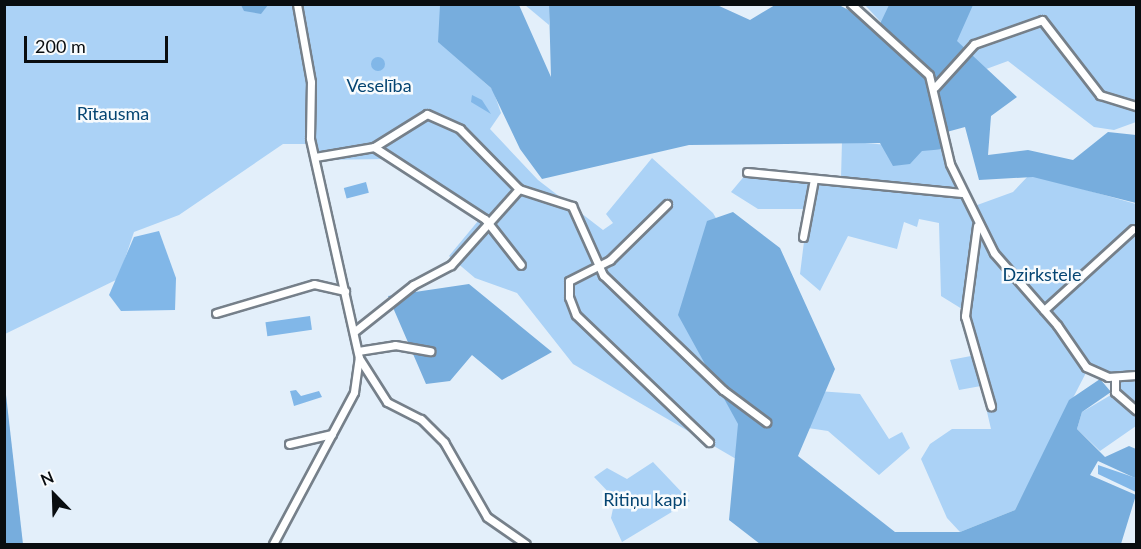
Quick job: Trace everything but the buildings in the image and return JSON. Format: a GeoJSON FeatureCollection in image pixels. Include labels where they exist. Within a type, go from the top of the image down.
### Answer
{"type":"FeatureCollection","features":[{"type":"Feature","properties":{"kind":"street"},"geometry":{"type":"LineString","coordinates":[[273,544],[354,392],[358,355],[355,331],[310,138],[311,82],[297,4]]}},
{"type":"Feature","properties":{"kind":"street"},"geometry":{"type":"LineString","coordinates":[[851,4],[913,55],[935,87],[946,150],[977,226],[1086,367],[1115,378],[1137,375]]}},
{"type":"Feature","properties":{"kind":"street"},"geometry":{"type":"LineString","coordinates":[[935,87],[974,44],[1042,20],[1100,95],[1137,106]]}},
{"type":"Feature","properties":{"kind":"street"},"geometry":{"type":"LineString","coordinates":[[315,157],[374,147],[427,114],[460,129],[519,189],[573,206],[585,226],[597,265],[723,390],[766,422]]}},
{"type":"Feature","properties":{"kind":"street"},"geometry":{"type":"LineString","coordinates":[[374,147],[488,222],[521,265]]}},
{"type":"Feature","properties":{"kind":"street"},"geometry":{"type":"LineString","coordinates":[[747,172],[962,193]]}},
{"type":"Feature","properties":{"kind":"street"},"geometry":{"type":"LineString","coordinates":[[803,237],[814,179]]}},
{"type":"Feature","properties":{"kind":"street"},"geometry":{"type":"LineString","coordinates":[[355,331],[413,285],[451,265],[519,189]]}},
{"type":"Feature","properties":{"kind":"street"},"geometry":{"type":"LineString","coordinates":[[667,204],[610,260],[570,281],[571,309],[709,442]]}},
{"type":"Feature","properties":{"kind":"street"},"geometry":{"type":"LineString","coordinates":[[977,226],[965,316],[991,406]]}},
{"type":"Feature","properties":{"kind":"street"},"geometry":{"type":"LineString","coordinates":[[1044,310],[1132,229]]}},
{"type":"Feature","properties":{"kind":"street"},"geometry":{"type":"LineString","coordinates":[[216,313],[314,284],[345,291]]}},
{"type":"Feature","properties":{"kind":"street"},"geometry":{"type":"LineString","coordinates":[[358,355],[395,345],[430,351]]}},
{"type":"Feature","properties":{"kind":"street"},"geometry":{"type":"LineString","coordinates":[[358,355],[367,374],[387,402],[435,432],[487,517],[526,544]]}},
{"type":"Feature","properties":{"kind":"street"},"geometry":{"type":"LineString","coordinates":[[356,376],[367,374]]}},
{"type":"Feature","properties":{"kind":"street"},"geometry":{"type":"LineString","coordinates":[[1115,378],[1115,392],[1137,410]]}},
{"type":"Feature","properties":{"kind":"street"},"geometry":{"type":"LineString","coordinates":[[289,444],[332,434]]}},
{"type":"Feature","properties":{"kind":"green space"},"geometry":{"type":"Polygon","coordinates":[[[5,5],[441,5],[463,63],[493,90],[501,113],[490,129],[538,180],[603,230],[613,223],[606,214],[652,158],[713,213],[733,247],[775,388],[860,394],[889,439],[902,432],[910,448],[879,475],[828,431],[801,427],[767,477],[573,364],[517,293],[475,278],[449,256],[478,221],[473,217],[385,159],[321,160],[315,157],[313,144],[283,144],[179,215],[134,232],[118,279],[5,334],[5,5]]]}},
{"type":"Feature","properties":{"kind":"green space"},"geometry":{"type":"Polygon","coordinates":[[[525,5],[549,5],[549,25],[525,5]]]}},
{"type":"Feature","properties":{"kind":"green space"},"geometry":{"type":"Polygon","coordinates":[[[865,5],[1136,5],[1136,122],[1114,130],[1094,127],[1008,61],[940,86],[865,5]]]}},
{"type":"Feature","properties":{"kind":"green space","name":"Dzirkstele"},"geometry":{"type":"Polygon","coordinates":[[[842,141],[946,150],[969,208],[1013,192],[1030,174],[1136,204],[1136,426],[1100,451],[1077,429],[1082,412],[1116,392],[1116,375],[1089,367],[1015,510],[960,532],[947,518],[921,459],[930,444],[952,429],[991,429],[981,386],[959,390],[950,360],[971,356],[962,309],[941,296],[939,223],[919,219],[917,227],[904,222],[897,249],[848,236],[820,291],[800,274],[808,209],[758,209],[731,192],[751,168],[841,178],[842,141]]]}},
{"type":"Feature","properties":{"kind":"green space","name":"Ritiņu kapi"},"geometry":{"type":"Polygon","coordinates":[[[653,462],[690,501],[622,542],[611,518],[615,499],[594,477],[607,468],[627,479],[653,462]]]}},
{"type":"Feature","properties":{"kind":"shaded area"},"geometry":{"type":"Polygon","coordinates":[[[241,4],[268,5],[261,14],[244,11],[241,4]]]}},
{"type":"Feature","properties":{"kind":"shaded area"},"geometry":{"type":"Polygon","coordinates":[[[440,5],[519,5],[551,77],[549,5],[717,5],[750,20],[775,5],[839,5],[879,26],[889,5],[973,5],[957,41],[1017,97],[991,116],[988,155],[1028,150],[1073,160],[1108,132],[1136,135],[1136,203],[1033,177],[979,180],[965,127],[943,133],[945,149],[922,151],[910,164],[893,166],[880,143],[689,145],[542,179],[520,149],[491,88],[438,42],[440,5]]]}},
{"type":"Feature","properties":{"kind":"shaded area"},"geometry":{"type":"Polygon","coordinates":[[[378,57],[383,59],[385,64],[383,69],[378,71],[373,69],[371,64],[373,59],[378,57]]]}},
{"type":"Feature","properties":{"kind":"shaded area"},"geometry":{"type":"Polygon","coordinates":[[[472,95],[482,100],[491,114],[471,102],[472,95]]]}},
{"type":"Feature","properties":{"kind":"shaded area"},"geometry":{"type":"Polygon","coordinates":[[[366,182],[369,193],[347,199],[344,188],[366,182]]]}},
{"type":"Feature","properties":{"kind":"shaded area"},"geometry":{"type":"Polygon","coordinates":[[[733,212],[780,248],[835,369],[798,456],[895,532],[960,532],[1015,510],[1069,400],[1100,379],[1111,392],[1082,412],[1077,429],[1105,457],[1129,446],[1136,449],[1135,478],[1098,461],[1090,475],[1136,495],[1121,544],[760,544],[729,520],[738,424],[678,315],[707,221],[733,212]]]}},
{"type":"Feature","properties":{"kind":"shaded area"},"geometry":{"type":"Polygon","coordinates":[[[159,231],[176,278],[175,310],[121,311],[109,295],[134,237],[159,231]]]}},
{"type":"Feature","properties":{"kind":"shaded area"},"geometry":{"type":"Polygon","coordinates":[[[469,284],[552,352],[502,380],[472,355],[450,381],[426,384],[388,296],[469,284]]]}},
{"type":"Feature","properties":{"kind":"shaded area"},"geometry":{"type":"Polygon","coordinates":[[[310,316],[312,330],[267,336],[265,322],[310,316]]]}},
{"type":"Feature","properties":{"kind":"shaded area"},"geometry":{"type":"Polygon","coordinates":[[[5,386],[23,544],[5,544],[5,386]]]}},
{"type":"Feature","properties":{"kind":"shaded area"},"geometry":{"type":"Polygon","coordinates":[[[296,390],[301,396],[319,391],[322,397],[294,406],[290,391],[296,390]]]}},
{"type":"Feature","properties":{"kind":"shaded area"},"geometry":{"type":"Polygon","coordinates":[[[1098,465],[1136,478],[1136,492],[1098,474],[1098,465]]]}},
{"type":"Feature","properties":{"kind":"park label","name":"Veselība"},"geometry":{"type":"Point","coordinates":[379,85]}},
{"type":"Feature","properties":{"kind":"park label","name":"Rītausma"},"geometry":{"type":"Point","coordinates":[113,113]}}]}
